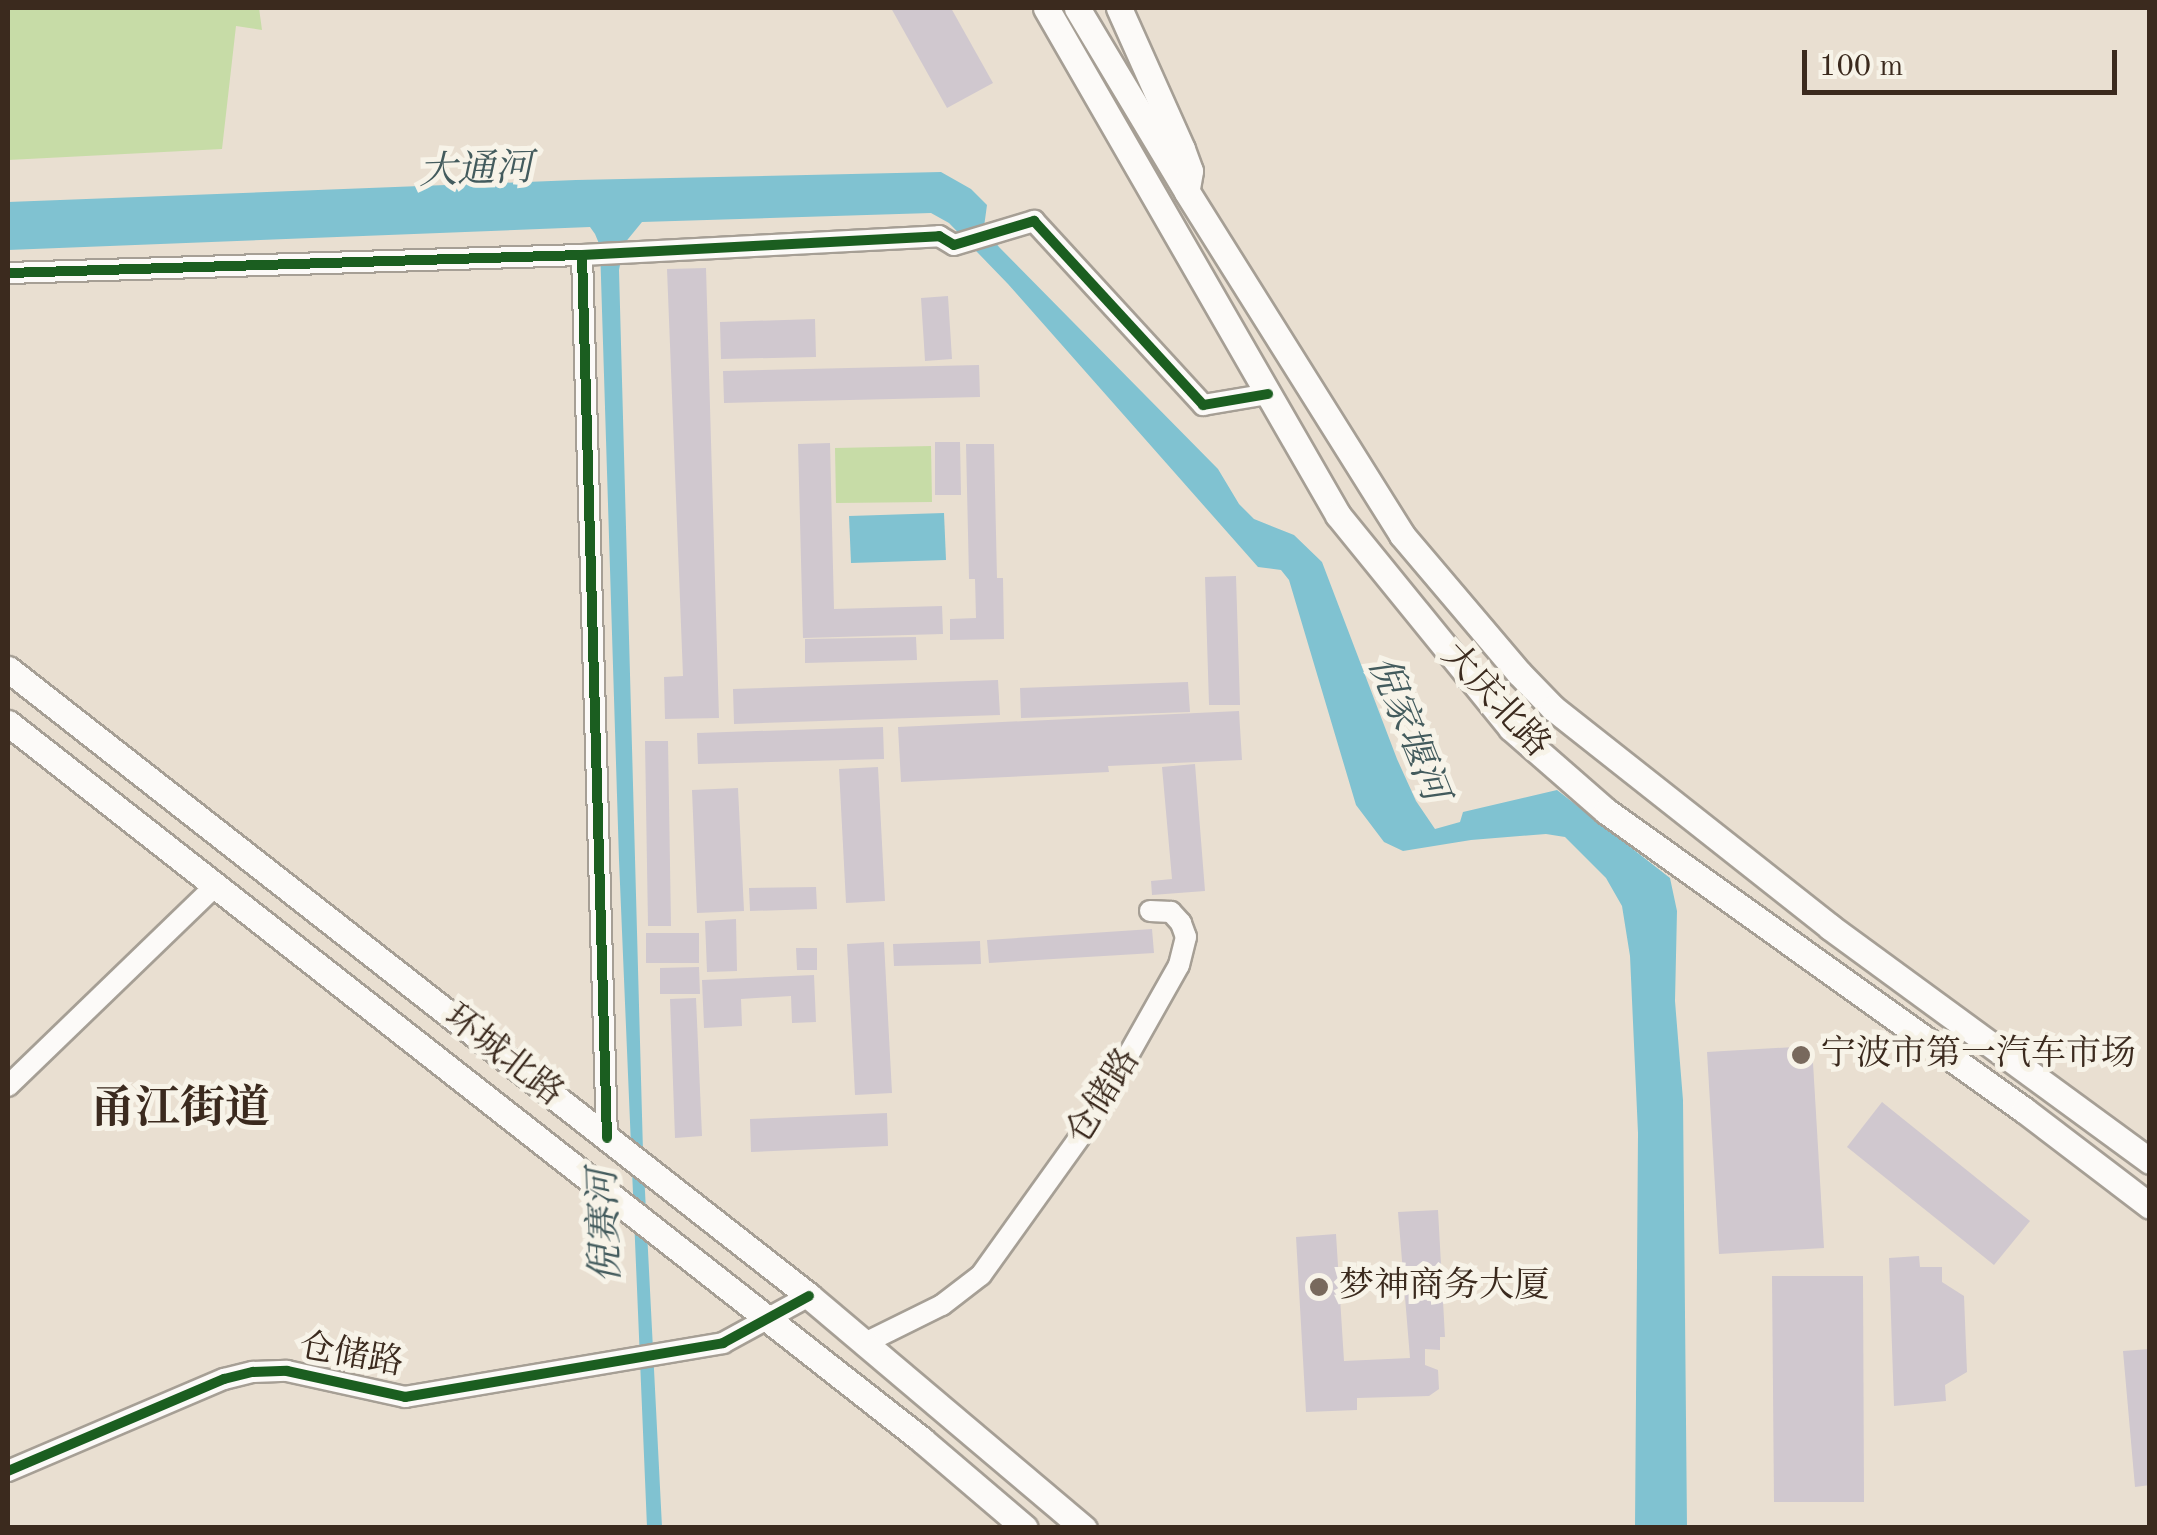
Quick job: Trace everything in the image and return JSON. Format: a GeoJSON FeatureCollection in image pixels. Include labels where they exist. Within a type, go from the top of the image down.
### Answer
{"type":"FeatureCollection","features":[{"type":"Feature","properties":{"kind":"main road","name":"大庆北路"},"geometry":{"type":"LineString","coordinates":[[1046,8],[1338,515],[1512,728],[1606,811],[2008,1099],[2150,1206]]}},
{"type":"Feature","properties":{"kind":"main road","name":"大庆北路"},"geometry":{"type":"LineString","coordinates":[[1077,8],[1402,535],[1542,696],[1830,927],[2150,1161]]}},
{"type":"Feature","properties":{"kind":"main road","name":"大庆北路"},"geometry":{"type":"LineString","coordinates":[[1119,8],[1182,149],[1190,172],[1187,192]]}},
{"type":"Feature","properties":{"kind":"main road","name":"环城北路"},"geometry":{"type":"LineString","coordinates":[[8,669],[809,1296],[1084,1528]]}},
{"type":"Feature","properties":{"kind":"main road","name":"环城北路"},"geometry":{"type":"LineString","coordinates":[[8,723],[922,1440],[1025,1528]]}},
{"type":"Feature","properties":{"kind":"street"},"geometry":{"type":"LineString","coordinates":[[8,272],[583,255],[939,236],[954,245],[1034,221],[1203,406],[1268,394]]}},
{"type":"Feature","properties":{"kind":"street"},"geometry":{"type":"LineString","coordinates":[[583,255],[607,1138]]}},
{"type":"Feature","properties":{"kind":"street"},"geometry":{"type":"LineString","coordinates":[[8,1086],[215,886]]}},
{"type":"Feature","properties":{"kind":"street","name":"仓储路"},"geometry":{"type":"LineString","coordinates":[[865,1344],[942,1305],[981,1276],[1090,1123],[1180,965],[1186,937],[1181,924],[1171,912],[1150,910]]}},
{"type":"Feature","properties":{"kind":"street","name":"仓储路"},"geometry":{"type":"LineString","coordinates":[[8,1471],[224,1379],[253,1372],[287,1371],[405,1397],[624,1363],[723,1343],[809,1296]]}},
{"type":"Feature","properties":{"kind":"green space"},"geometry":{"type":"Polygon","coordinates":[[[8,8],[259,8],[262,30],[236,26],[222,149],[8,160],[8,8]]]}},
{"type":"Feature","properties":{"kind":"green space"},"geometry":{"type":"Polygon","coordinates":[[[931,446],[932,502],[836,503],[835,448],[931,446]]]}},
{"type":"Feature","properties":{"kind":"water"},"geometry":{"type":"Polygon","coordinates":[[[941,172],[971,189],[987,205],[984,227],[999,247],[1218,469],[1239,504],[1254,519],[1294,535],[1322,562],[1397,759],[1416,801],[1435,829],[1460,822],[1463,812],[1557,790],[1670,878],[1677,911],[1675,1001],[1683,1100],[1687,1527],[1635,1527],[1638,1133],[1630,956],[1622,906],[1606,878],[1565,837],[1546,834],[1471,840],[1403,851],[1384,842],[1356,805],[1289,580],[1281,570],[1258,567],[1008,284],[949,223],[931,213],[642,222],[624,244],[619,270],[643,1152],[662,1527],[647,1527],[619,860],[600,246],[595,234],[590,227],[8,250],[8,202],[576,180],[941,172]]]}},
{"type":"Feature","properties":{"kind":"water"},"geometry":{"type":"Polygon","coordinates":[[[944,513],[946,560],[851,563],[849,516],[944,513]]]}},
{"type":"Feature","properties":{"kind":"building"},"geometry":{"type":"Polygon","coordinates":[[[891,8],[951,8],[993,83],[947,108],[891,8]]]}},
{"type":"Feature","properties":{"kind":"building"},"geometry":{"type":"Polygon","coordinates":[[[706,268],[719,718],[665,719],[664,677],[683,676],[667,269],[706,268]]]}},
{"type":"Feature","properties":{"kind":"building"},"geometry":{"type":"Polygon","coordinates":[[[948,296],[952,359],[925,361],[921,298],[948,296]]]}},
{"type":"Feature","properties":{"kind":"building"},"geometry":{"type":"Polygon","coordinates":[[[815,319],[816,357],[721,359],[720,322],[815,319]]]}},
{"type":"Feature","properties":{"kind":"building"},"geometry":{"type":"Polygon","coordinates":[[[979,365],[980,397],[724,403],[723,371],[979,365]]]}},
{"type":"Feature","properties":{"kind":"building"},"geometry":{"type":"Polygon","coordinates":[[[935,442],[960,442],[961,495],[935,495],[935,442]]]}},
{"type":"Feature","properties":{"kind":"building"},"geometry":{"type":"Polygon","coordinates":[[[830,443],[834,609],[942,606],[943,634],[803,638],[798,444],[830,443]]]}},
{"type":"Feature","properties":{"kind":"building"},"geometry":{"type":"Polygon","coordinates":[[[966,444],[994,444],[997,578],[1003,578],[1004,639],[950,640],[950,619],[976,618],[975,579],[969,579],[966,444]]]}},
{"type":"Feature","properties":{"kind":"building"},"geometry":{"type":"Polygon","coordinates":[[[1236,576],[1240,705],[1209,705],[1205,577],[1236,576]]]}},
{"type":"Feature","properties":{"kind":"building"},"geometry":{"type":"Polygon","coordinates":[[[916,637],[917,660],[805,663],[805,639],[916,637]]]}},
{"type":"Feature","properties":{"kind":"building"},"geometry":{"type":"Polygon","coordinates":[[[998,680],[1000,715],[734,724],[733,689],[998,680]]]}},
{"type":"Feature","properties":{"kind":"building"},"geometry":{"type":"Polygon","coordinates":[[[1188,682],[1190,712],[1021,718],[1020,688],[1188,682]]]}},
{"type":"Feature","properties":{"kind":"building"},"geometry":{"type":"Polygon","coordinates":[[[1239,711],[1242,760],[1108,766],[1109,772],[901,782],[898,727],[1239,711]]]}},
{"type":"Feature","properties":{"kind":"building"},"geometry":{"type":"Polygon","coordinates":[[[883,727],[884,759],[698,764],[697,733],[883,727]]]}},
{"type":"Feature","properties":{"kind":"building"},"geometry":{"type":"Polygon","coordinates":[[[645,741],[668,741],[671,926],[648,926],[645,741]]]}},
{"type":"Feature","properties":{"kind":"building"},"geometry":{"type":"Polygon","coordinates":[[[1195,764],[1205,891],[1152,895],[1151,881],[1172,879],[1162,767],[1195,764]]]}},
{"type":"Feature","properties":{"kind":"building"},"geometry":{"type":"Polygon","coordinates":[[[878,767],[885,901],[846,903],[839,769],[878,767]]]}},
{"type":"Feature","properties":{"kind":"building"},"geometry":{"type":"Polygon","coordinates":[[[738,788],[744,911],[697,913],[692,790],[738,788]]]}},
{"type":"Feature","properties":{"kind":"building"},"geometry":{"type":"Polygon","coordinates":[[[816,887],[817,909],[750,911],[749,888],[816,887]]]}},
{"type":"Feature","properties":{"kind":"building"},"geometry":{"type":"Polygon","coordinates":[[[736,919],[737,971],[707,972],[705,921],[736,919]]]}},
{"type":"Feature","properties":{"kind":"building"},"geometry":{"type":"Polygon","coordinates":[[[1152,929],[1154,953],[989,963],[987,940],[1152,929]]]}},
{"type":"Feature","properties":{"kind":"building"},"geometry":{"type":"Polygon","coordinates":[[[646,933],[699,933],[699,963],[646,963],[646,933]]]}},
{"type":"Feature","properties":{"kind":"building"},"geometry":{"type":"Polygon","coordinates":[[[980,941],[981,964],[894,966],[893,944],[980,941]]]}},
{"type":"Feature","properties":{"kind":"building"},"geometry":{"type":"Polygon","coordinates":[[[884,942],[892,1093],[855,1095],[847,944],[884,942]]]}},
{"type":"Feature","properties":{"kind":"building"},"geometry":{"type":"Polygon","coordinates":[[[796,948],[817,948],[817,970],[797,970],[796,948]]]}},
{"type":"Feature","properties":{"kind":"building"},"geometry":{"type":"Polygon","coordinates":[[[699,967],[700,994],[660,994],[660,968],[699,967]]]}},
{"type":"Feature","properties":{"kind":"building"},"geometry":{"type":"Polygon","coordinates":[[[814,975],[816,1022],[792,1023],[791,996],[741,999],[742,1026],[704,1028],[702,980],[814,975]]]}},
{"type":"Feature","properties":{"kind":"building"},"geometry":{"type":"Polygon","coordinates":[[[696,998],[702,1136],[675,1138],[670,999],[696,998]]]}},
{"type":"Feature","properties":{"kind":"building"},"geometry":{"type":"Polygon","coordinates":[[[1812,1046],[1824,1248],[1719,1254],[1707,1052],[1812,1046]]]}},
{"type":"Feature","properties":{"kind":"building"},"geometry":{"type":"Polygon","coordinates":[[[1882,1102],[2030,1221],[1994,1265],[1847,1147],[1882,1102]]]}},
{"type":"Feature","properties":{"kind":"building"},"geometry":{"type":"Polygon","coordinates":[[[887,1113],[888,1146],[751,1152],[750,1119],[887,1113]]]}},
{"type":"Feature","properties":{"kind":"building","name":"梦神商务大厦"},"geometry":{"type":"Polygon","coordinates":[[[1438,1210],[1445,1337],[1440,1337],[1440,1350],[1425,1349],[1425,1365],[1438,1370],[1439,1389],[1429,1396],[1357,1398],[1357,1410],[1306,1412],[1296,1237],[1336,1234],[1344,1361],[1410,1358],[1398,1212],[1438,1210]]]}},
{"type":"Feature","properties":{"kind":"building"},"geometry":{"type":"Polygon","coordinates":[[[1919,1256],[1920,1267],[1942,1267],[1942,1282],[1964,1296],[1967,1372],[1945,1385],[1946,1401],[1894,1406],[1889,1258],[1919,1256]]]}},
{"type":"Feature","properties":{"kind":"building"},"geometry":{"type":"Polygon","coordinates":[[[1772,1276],[1863,1276],[1864,1502],[1774,1502],[1772,1276]]]}},
{"type":"Feature","properties":{"kind":"building"},"geometry":{"type":"Polygon","coordinates":[[[2150,1349],[2150,1485],[2135,1487],[2123,1351],[2150,1349]]]}},
{"type":"Feature","properties":{"kind":"cycle path"},"geometry":{"type":"LineString","coordinates":[[582,255],[939,236],[954,245],[1034,221],[1203,405],[1268,394]]}},
{"type":"Feature","properties":{"kind":"cycle path"},"geometry":{"type":"LineString","coordinates":[[8,273],[582,255],[607,1138]]}},
{"type":"Feature","properties":{"kind":"cycle path"},"geometry":{"type":"LineString","coordinates":[[8,1471],[224,1379],[253,1372],[287,1371],[405,1397],[723,1343],[809,1296]]}},
{"type":"Feature","properties":{"kind":"place","name":"宁波市第一汽车市场"},"geometry":{"type":"Point","coordinates":[1801,1055]}},
{"type":"Feature","properties":{"kind":"place","name":"梦神商务大厦"},"geometry":{"type":"Point","coordinates":[1319,1287]}},
{"type":"Feature","properties":{"kind":"district","name":"甬江街道"},"geometry":{"type":"Point","coordinates":[180,1111]}},
{"type":"Feature","properties":{"kind":"water label","name":"大通河"},"geometry":{"type":"Point","coordinates":[476,172]}},
{"type":"Feature","properties":{"kind":"water label","name":"倪家堰河"},"geometry":{"type":"Point","coordinates":[1406,729]}},
{"type":"Feature","properties":{"kind":"water label","name":"倪赛河"},"geometry":{"type":"Point","coordinates":[607,1226]}}]}
